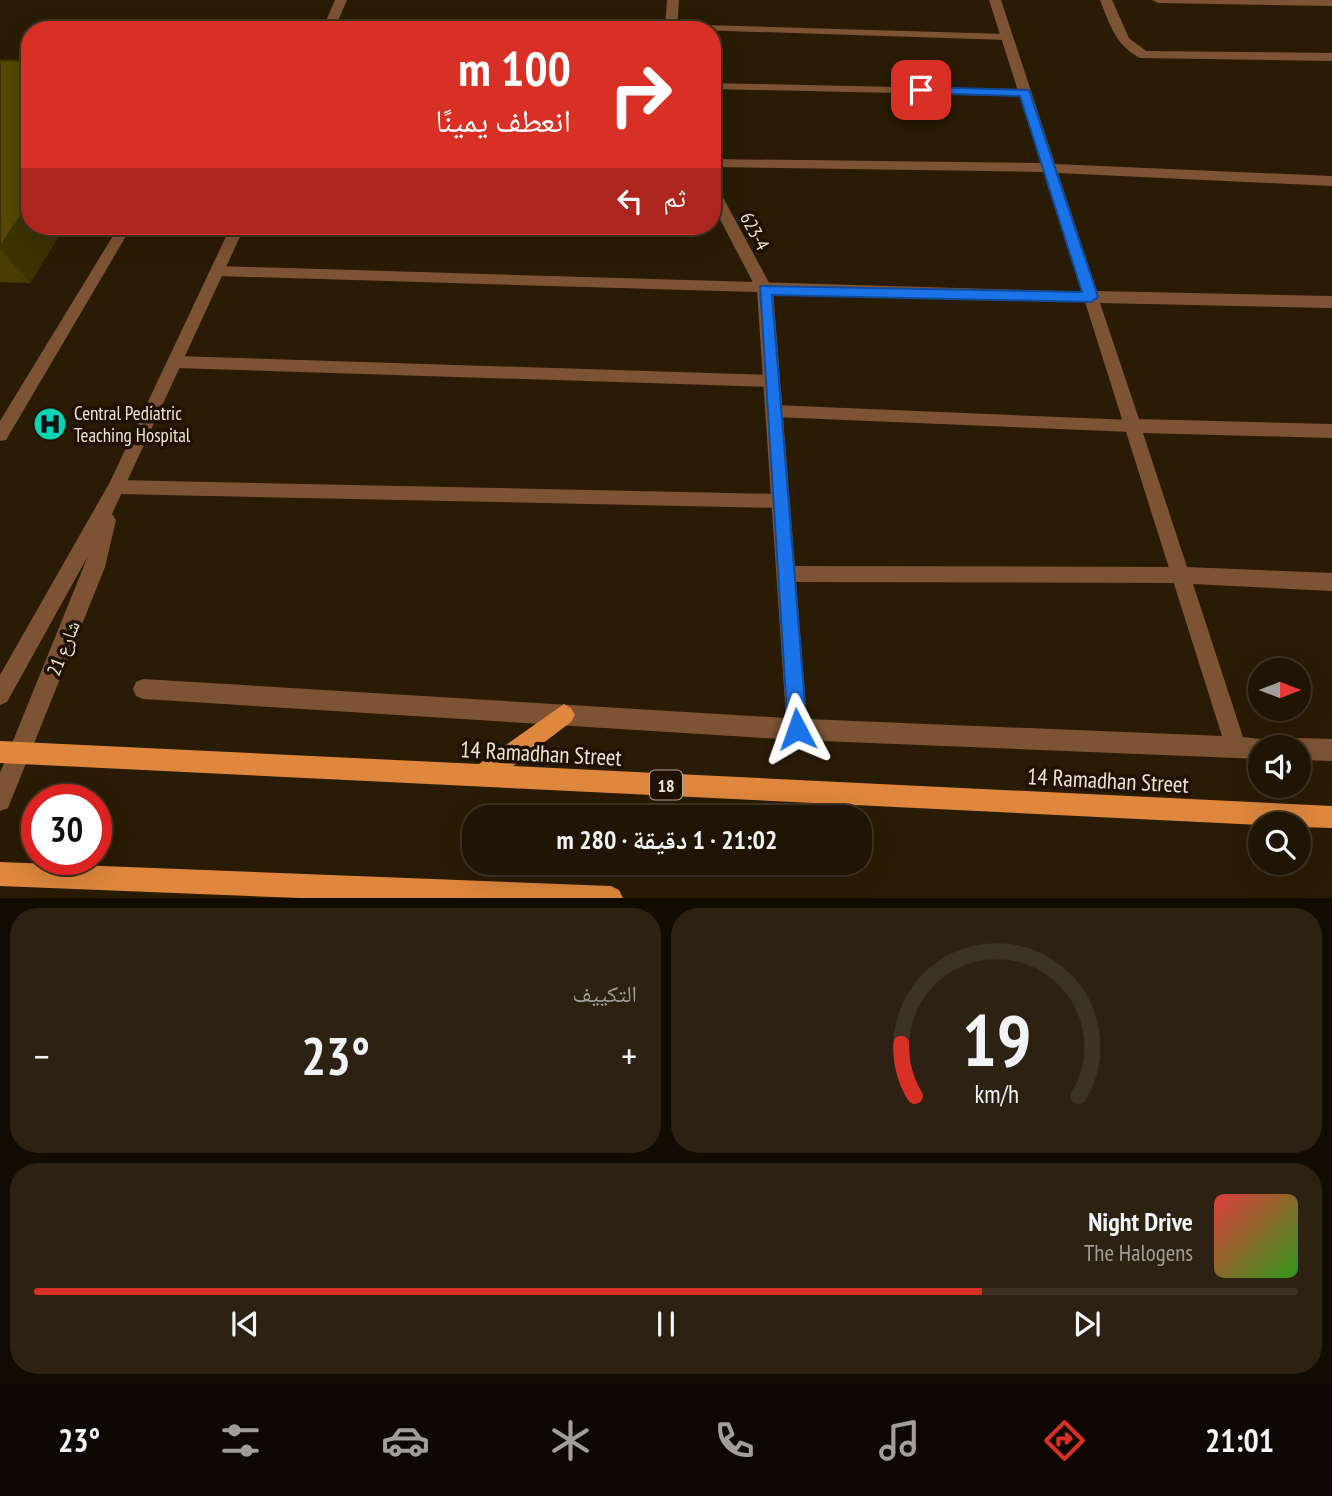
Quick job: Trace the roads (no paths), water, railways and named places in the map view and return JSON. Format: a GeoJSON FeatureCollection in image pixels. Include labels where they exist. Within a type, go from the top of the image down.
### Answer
{"type":"FeatureCollection","features":[{"type":"Feature","properties":{"kind":"main road"},"geometry":{"type":"LineString","coordinates":[[481,776],[564,715]]}},
{"type":"Feature","properties":{"kind":"main road","name":"14 Ramadhan Street"},"geometry":{"type":"LineString","coordinates":[[10,753],[1332,817]]}},
{"type":"Feature","properties":{"kind":"main road"},"geometry":{"type":"LineString","coordinates":[[0,874],[611,898]]}},
{"type":"Feature","properties":{"kind":"street"},"geometry":{"type":"LineString","coordinates":[[332,21],[341,0]]}},
{"type":"Feature","properties":{"kind":"street"},"geometry":{"type":"LineString","coordinates":[[672,21],[673,0]]}},
{"type":"Feature","properties":{"kind":"street"},"geometry":{"type":"LineString","coordinates":[[995,0],[1236,747]]}},
{"type":"Feature","properties":{"kind":"street"},"geometry":{"type":"LineString","coordinates":[[1106,0],[1125,43],[1133,51],[1144,55],[1332,57]]}},
{"type":"Feature","properties":{"kind":"street"},"geometry":{"type":"LineString","coordinates":[[1158,0],[1332,3]]}},
{"type":"Feature","properties":{"kind":"street"},"geometry":{"type":"LineString","coordinates":[[721,163],[1049,168],[1332,181]]}},
{"type":"Feature","properties":{"kind":"street","name":"623-4"},"geometry":{"type":"LineString","coordinates":[[721,216],[765,289]]}},
{"type":"Feature","properties":{"kind":"street","name":"شارع 21"},"geometry":{"type":"LineString","coordinates":[[0,695],[115,490],[234,235]]}},
{"type":"Feature","properties":{"kind":"street"},"geometry":{"type":"LineString","coordinates":[[765,289],[797,729]]}},
{"type":"Feature","properties":{"kind":"street"},"geometry":{"type":"LineString","coordinates":[[1091,297],[1332,302]]}},
{"type":"Feature","properties":{"kind":"street"},"geometry":{"type":"LineString","coordinates":[[1132,426],[1332,431]]}},
{"type":"Feature","properties":{"kind":"street","name":"شارع 21"},"geometry":{"type":"LineString","coordinates":[[0,800],[10,753],[95,567],[115,490]]}},
{"type":"Feature","properties":{"kind":"street"},"geometry":{"type":"LineString","coordinates":[[1180,575],[1332,582]]}},
{"type":"Feature","properties":{"kind":"street"},"geometry":{"type":"LineString","coordinates":[[143,689],[797,729],[1248,748]]}},
{"type":"Feature","properties":{"kind":"street"},"geometry":{"type":"LineString","coordinates":[[1311,749],[1332,750]]}},
{"type":"Feature","properties":{"kind":"lane"},"geometry":{"type":"LineString","coordinates":[[721,30],[1007,37]]}},
{"type":"Feature","properties":{"kind":"lane"},"geometry":{"type":"LineString","coordinates":[[721,86],[1025,93]]}},
{"type":"Feature","properties":{"kind":"lane"},"geometry":{"type":"LineString","coordinates":[[0,435],[120,235]]}},
{"type":"Feature","properties":{"kind":"lane"},"geometry":{"type":"LineString","coordinates":[[217,271],[1091,297]]}},
{"type":"Feature","properties":{"kind":"lane"},"geometry":{"type":"LineString","coordinates":[[174,362],[772,381]]}},
{"type":"Feature","properties":{"kind":"lane"},"geometry":{"type":"LineString","coordinates":[[774,411],[1132,426]]}},
{"type":"Feature","properties":{"kind":"lane"},"geometry":{"type":"LineString","coordinates":[[115,490],[781,500]]}},
{"type":"Feature","properties":{"kind":"lane"},"geometry":{"type":"LineString","coordinates":[[786,574],[1180,575]]}},
{"type":"Feature","properties":{"kind":"place","name":"Central Pediatric Teaching Hospital"},"geometry":{"type":"Point","coordinates":[50,424]}}]}
